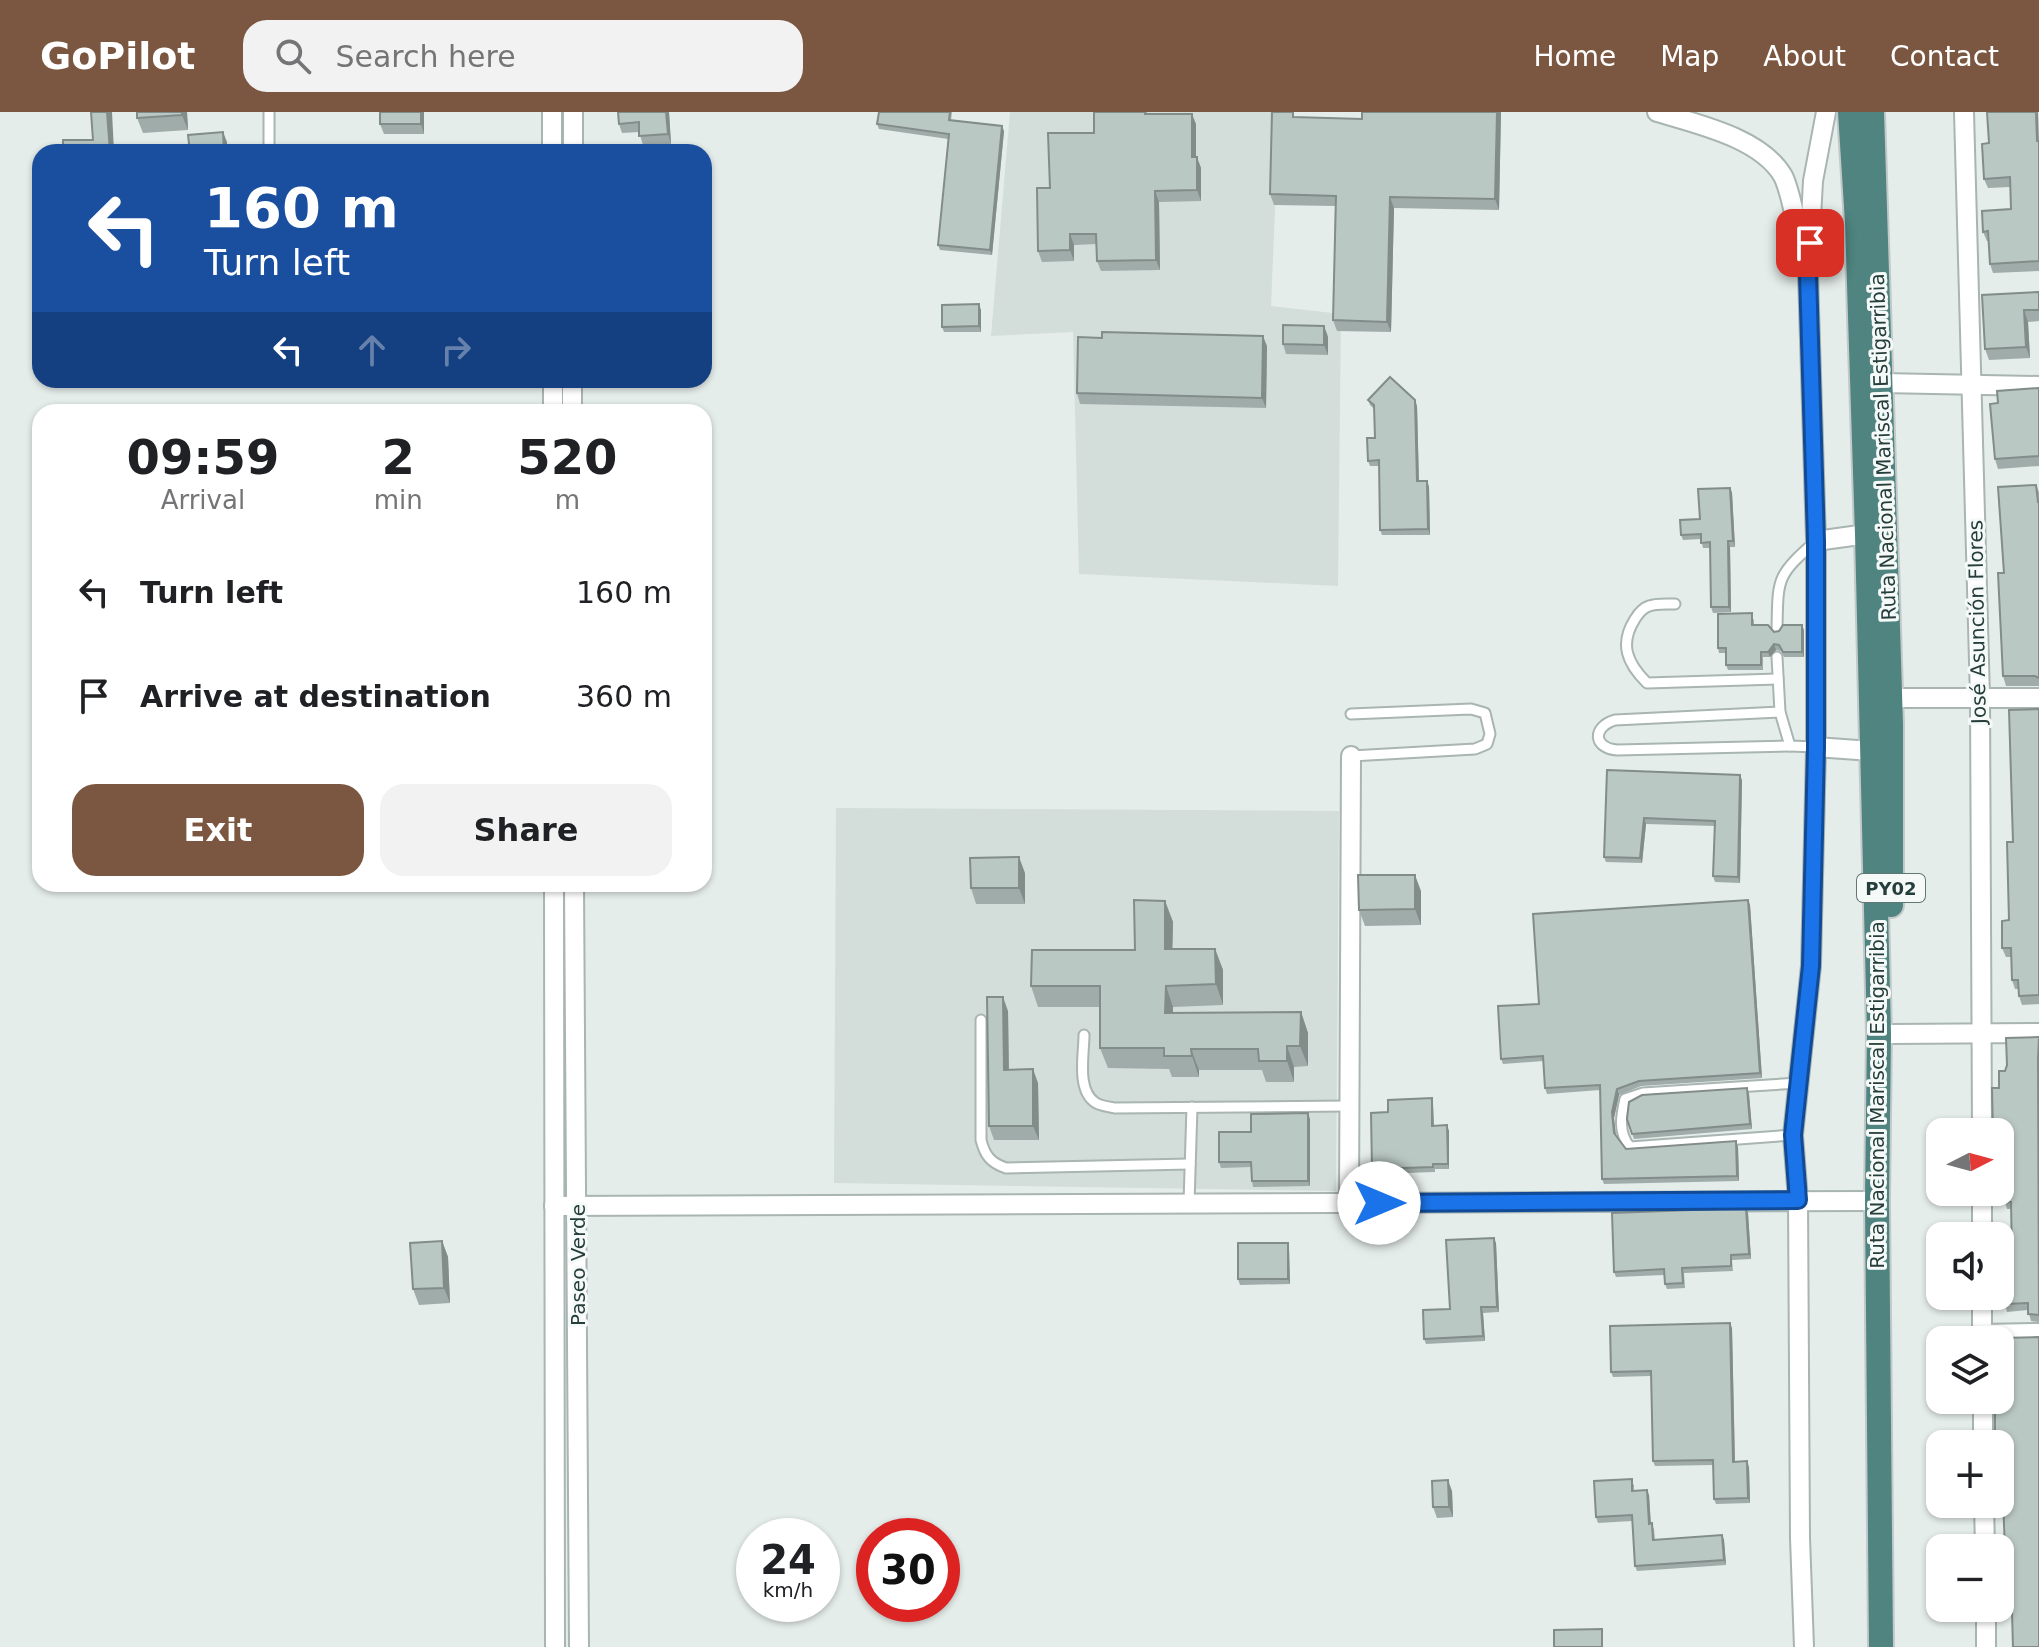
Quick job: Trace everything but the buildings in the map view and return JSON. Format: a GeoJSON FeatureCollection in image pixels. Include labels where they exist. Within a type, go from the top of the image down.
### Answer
{"type":"FeatureCollection","features":[{"type":"Feature","properties":{"kind":"highway","name":"Ruta Nacional Mariscal Estigarribia"},"geometry":{"type":"LineString","coordinates":[[1850,112],[1857,222],[1867,534],[1879,1034],[1877,1201],[1881,1647]]}},
{"type":"Feature","properties":{"kind":"highway","name":"Ruta Nacional Mariscal Estigarribia"},"geometry":{"type":"LineString","coordinates":[[1872,112],[1890,698],[1894,1647]]}},
{"type":"Feature","properties":{"kind":"street"},"geometry":{"type":"LineString","coordinates":[[552,112],[552,144]]}},
{"type":"Feature","properties":{"kind":"street"},"geometry":{"type":"LineString","coordinates":[[573,112],[573,144]]}},
{"type":"Feature","properties":{"kind":"street"},"geometry":{"type":"LineString","coordinates":[[1657,112],[1703,125],[1760,150],[1783,177],[1808,274]]}},
{"type":"Feature","properties":{"kind":"street"},"geometry":{"type":"LineString","coordinates":[[1804,1647],[1800,1538],[1798,1200],[1793,1135],[1811,966],[1816,747],[1816,541],[1808,274],[1813,181],[1826,112]]}},
{"type":"Feature","properties":{"kind":"street","name":"José Asunción Flores"},"geometry":{"type":"LineString","coordinates":[[1964,112],[1980,698],[1982,1118]]}},
{"type":"Feature","properties":{"kind":"street"},"geometry":{"type":"LineString","coordinates":[[1881,383],[2039,386]]}},
{"type":"Feature","properties":{"kind":"street"},"geometry":{"type":"LineString","coordinates":[[1816,541],[1867,534]]}},
{"type":"Feature","properties":{"kind":"street"},"geometry":{"type":"LineString","coordinates":[[1890,698],[2039,698]]}},
{"type":"Feature","properties":{"kind":"street"},"geometry":{"type":"LineString","coordinates":[[1816,747],[1871,751]]}},
{"type":"Feature","properties":{"kind":"street"},"geometry":{"type":"LineString","coordinates":[[1349,1204],[1351,756]]}},
{"type":"Feature","properties":{"kind":"street","name":"Paseo Verde"},"geometry":{"type":"LineString","coordinates":[[554,892],[555,1647]]}},
{"type":"Feature","properties":{"kind":"street","name":"Paseo Verde"},"geometry":{"type":"LineString","coordinates":[[574,892],[579,1647]]}},
{"type":"Feature","properties":{"kind":"street"},"geometry":{"type":"LineString","coordinates":[[1891,1034],[2039,1033]]}},
{"type":"Feature","properties":{"kind":"street"},"geometry":{"type":"LineString","coordinates":[[554,1206],[1877,1201]]}},
{"type":"Feature","properties":{"kind":"street"},"geometry":{"type":"LineString","coordinates":[[2014,1335],[2039,1333]]}},
{"type":"Feature","properties":{"kind":"street"},"geometry":{"type":"LineString","coordinates":[[1986,1622],[1986,1647]]}},
{"type":"Feature","properties":{"kind":"lane"},"geometry":{"type":"LineString","coordinates":[[269,112],[269,144]]}},
{"type":"Feature","properties":{"kind":"lane"},"geometry":{"type":"LineString","coordinates":[[1777,630],[1778,585],[1789,565],[1816,541]]}},
{"type":"Feature","properties":{"kind":"lane"},"geometry":{"type":"LineString","coordinates":[[1675,604],[1650,605],[1638,614],[1626,634],[1627,650],[1634,670],[1647,683],[1778,679]]}},
{"type":"Feature","properties":{"kind":"lane"},"geometry":{"type":"LineString","coordinates":[[1777,657],[1780,712],[1790,746]]}},
{"type":"Feature","properties":{"kind":"lane"},"geometry":{"type":"LineString","coordinates":[[1351,714],[1471,709],[1485,713],[1490,734],[1487,744],[1475,749],[1351,756]]}},
{"type":"Feature","properties":{"kind":"lane"},"geometry":{"type":"LineString","coordinates":[[1780,712],[1615,720],[1604,723],[1598,737],[1607,749],[1617,750],[1816,747]]}},
{"type":"Feature","properties":{"kind":"lane"},"geometry":{"type":"LineString","coordinates":[[981,1020],[981,1140],[994,1164],[1006,1168],[1190,1164]]}},
{"type":"Feature","properties":{"kind":"lane"},"geometry":{"type":"LineString","coordinates":[[1084,1035],[1084,1082],[1088,1095],[1097,1105],[1115,1108],[1348,1106]]}},
{"type":"Feature","properties":{"kind":"lane"},"geometry":{"type":"LineString","coordinates":[[1793,1135],[1630,1147],[1623,1138],[1621,1114],[1625,1099],[1643,1093],[1799,1083]]}},
{"type":"Feature","properties":{"kind":"lane"},"geometry":{"type":"LineString","coordinates":[[1189,1203],[1192,1107]]}},
{"type":"Feature","properties":{"kind":"shaded area"},"geometry":{"type":"Polygon","coordinates":[[[1010,112],[1279,112],[1271,306],[1341,314],[1338,586],[1079,574],[1073,332],[991,336],[1010,112]]]}},
{"type":"Feature","properties":{"kind":"shaded area"},"geometry":{"type":"Polygon","coordinates":[[[836,808],[1339,811],[1336,1191],[834,1183],[836,808]]]}},
{"type":"Feature","properties":{"kind":"route"},"geometry":{"type":"LineString","coordinates":[[1379,1203],[1798,1200],[1793,1135],[1811,966],[1816,747],[1816,541],[1808,274],[1810,243]]}}]}
